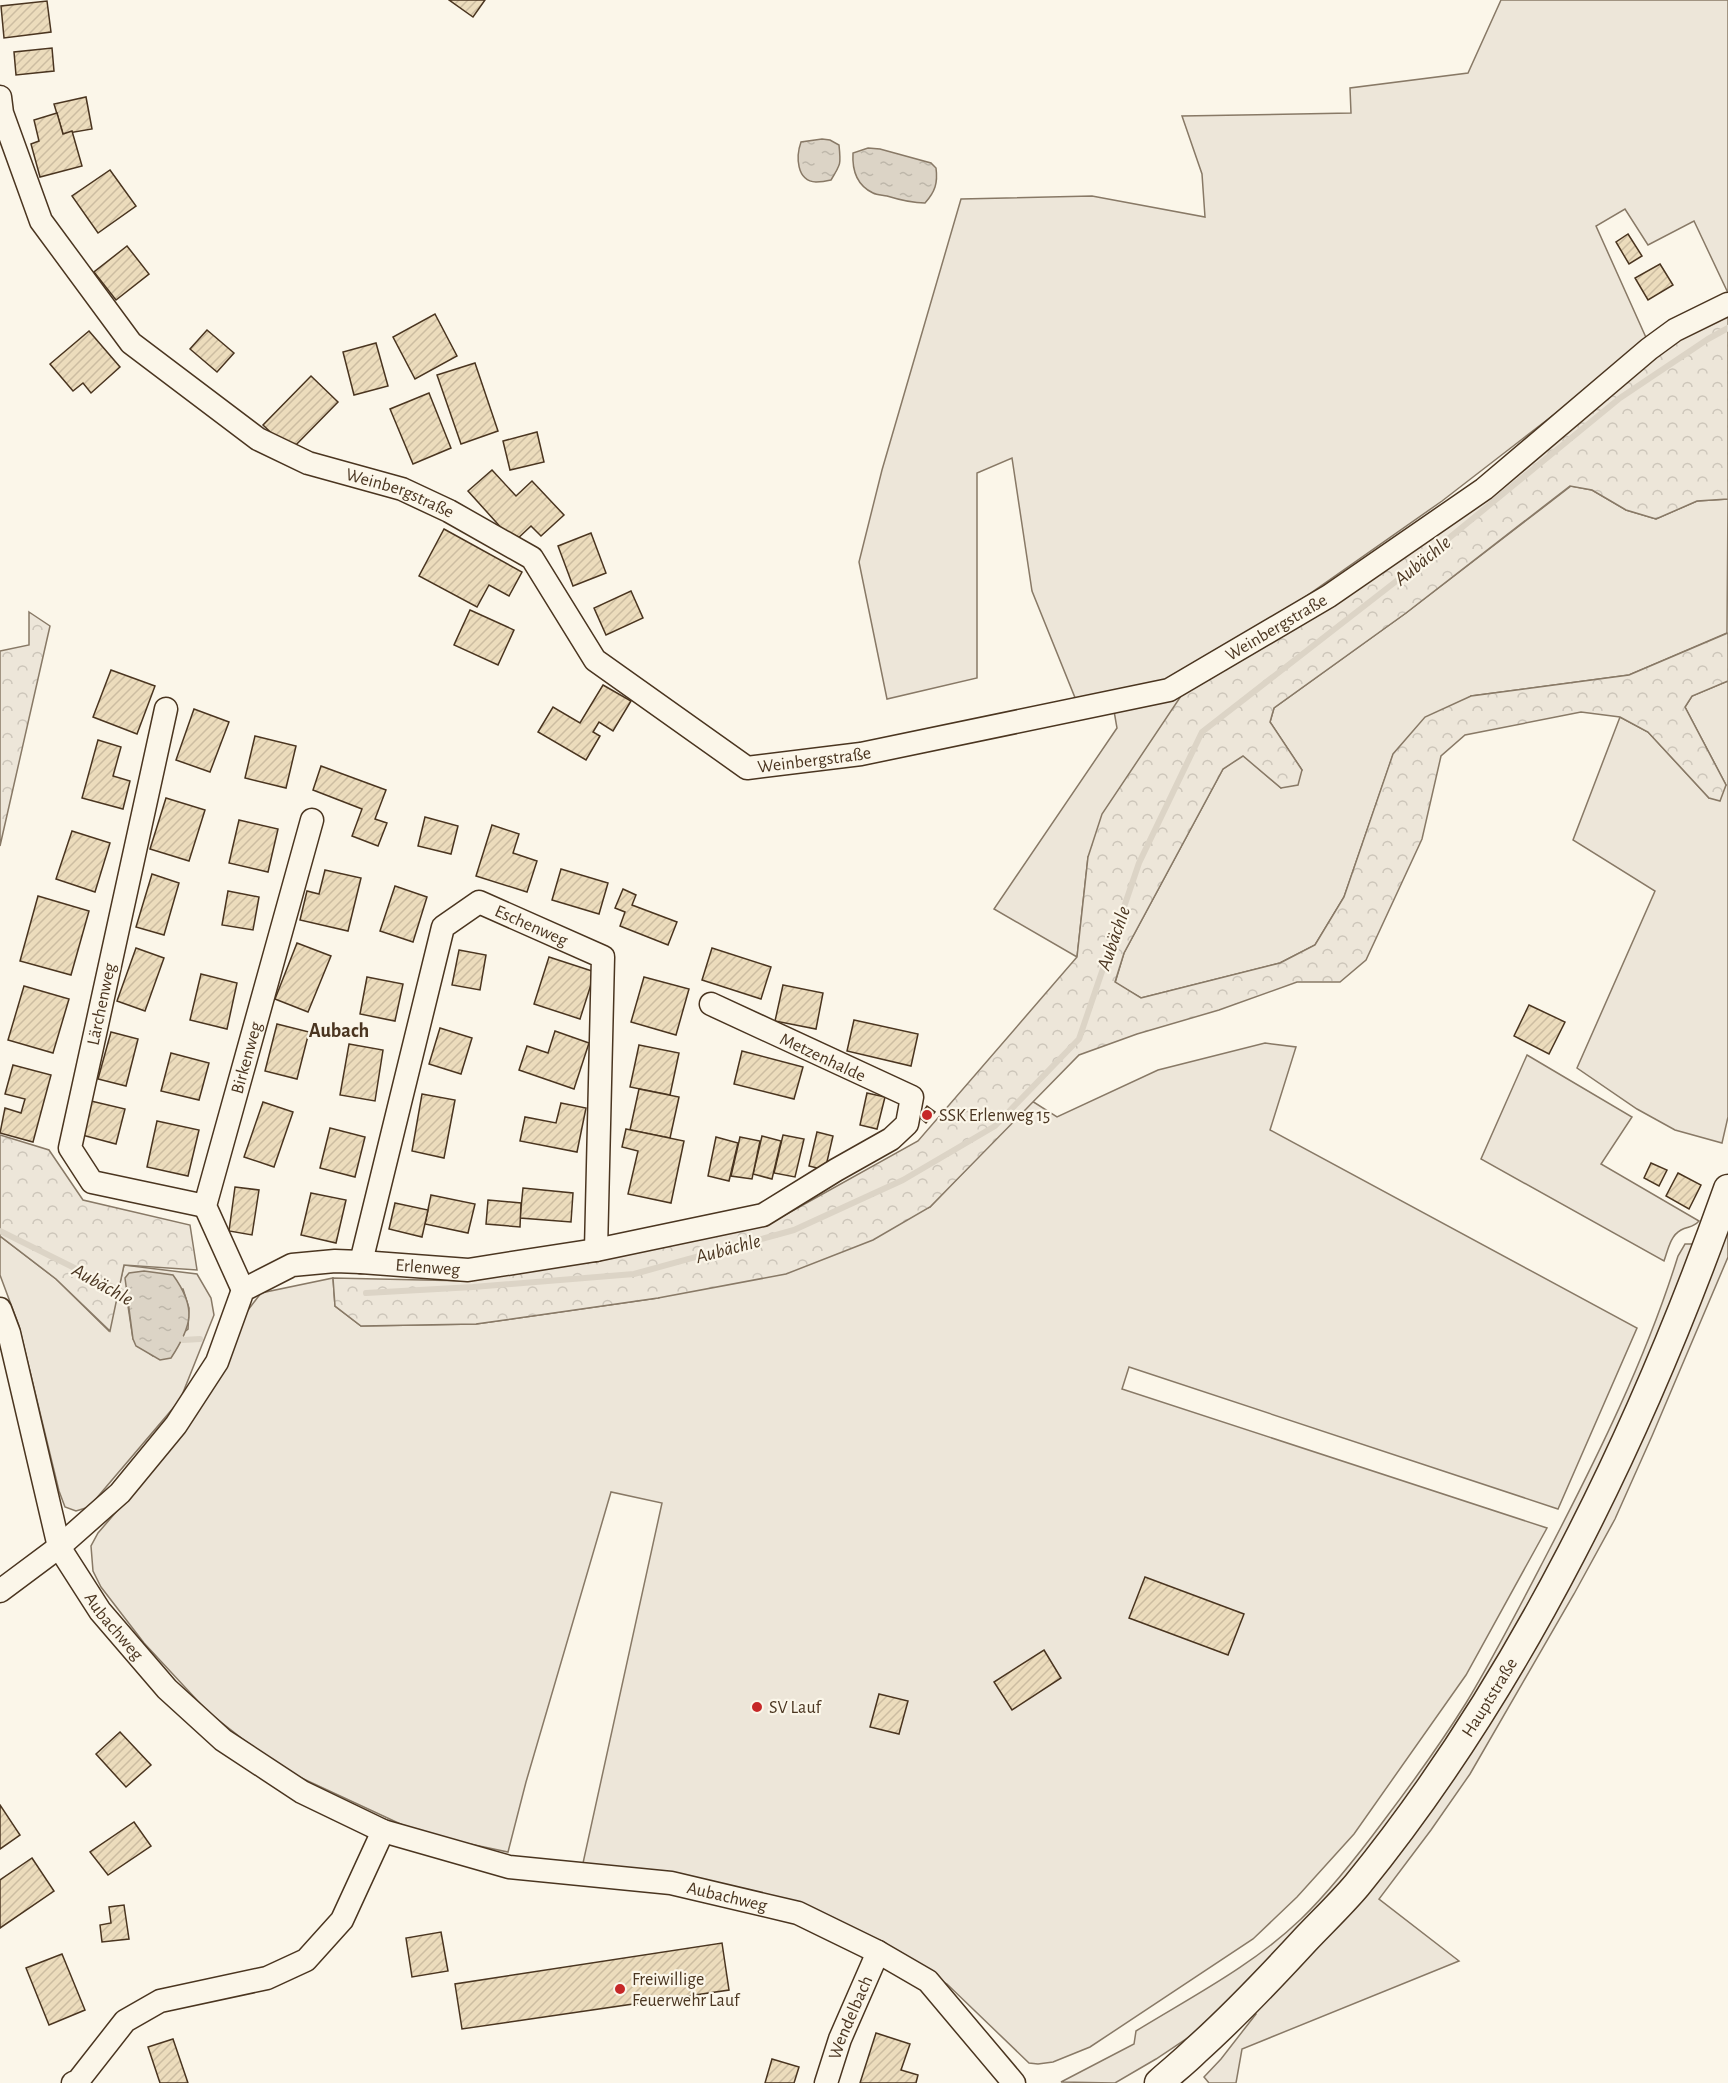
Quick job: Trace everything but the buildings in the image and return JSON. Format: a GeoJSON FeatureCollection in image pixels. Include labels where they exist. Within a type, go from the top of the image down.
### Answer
{"type":"FeatureCollection","features":[{"type":"Feature","properties":{"kind":"main road","name":"Hauptstraße"},"geometry":{"type":"LineString","coordinates":[[1158,2082],[1196,2050],[1242,2005],[1355,1887],[1419,1804],[1472,1726],[1528,1631],[1591,1512],[1631,1429],[1710,1240],[1728,1189]]}},
{"type":"Feature","properties":{"kind":"street","name":"Weinbergstraße"},"geometry":{"type":"LineString","coordinates":[[0,97],[3,113],[41,221],[131,343],[258,439],[308,463],[402,489],[449,511],[532,558],[595,660],[747,768],[861,754],[1169,690],[1329,596],[1484,489],[1648,349],[1675,330],[1728,304]]}},
{"type":"Feature","properties":{"kind":"street","name":"Lärchenweg"},"geometry":{"type":"LineString","coordinates":[[165,709],[70,1148],[92,1182],[205,1206]]}},
{"type":"Feature","properties":{"kind":"street","name":"Birkenweg"},"geometry":{"type":"LineString","coordinates":[[205,1206],[312,820]]}},
{"type":"Feature","properties":{"kind":"street","name":"Eschenweg"},"geometry":{"type":"LineString","coordinates":[[361,1262],[443,927],[479,902],[603,957],[596,1250]]}},
{"type":"Feature","properties":{"kind":"street","name":"Metzenhalde"},"geometry":{"type":"LineString","coordinates":[[711,1004],[912,1097],[907,1124]]}},
{"type":"Feature","properties":{"kind":"street","name":"Erlenweg"},"geometry":{"type":"LineString","coordinates":[[243,1290],[292,1265],[361,1262],[468,1270],[596,1250],[763,1215],[891,1139],[907,1124]]}},
{"type":"Feature","properties":{"kind":"street"},"geometry":{"type":"LineString","coordinates":[[0,1591],[59,1547],[120,1493],[176,1425],[217,1362],[243,1290],[205,1206]]}},
{"type":"Feature","properties":{"kind":"street","name":"Aubachweg"},"geometry":{"type":"LineString","coordinates":[[0,1309],[9,1334],[59,1547],[100,1611],[167,1689],[223,1740],[302,1792],[383,1831],[510,1867],[672,1883],[798,1913],[878,1952],[928,1981],[1015,2083]]}},
{"type":"Feature","properties":{"kind":"street"},"geometry":{"type":"LineString","coordinates":[[73,2083],[78,2081],[125,2021],[160,2001],[267,1978],[306,1960],[342,1920],[383,1831]]}},
{"type":"Feature","properties":{"kind":"street","name":"Wendelbach"},"geometry":{"type":"LineString","coordinates":[[826,2083],[840,2039],[878,1952]]}},
{"type":"Feature","properties":{"kind":"green space"},"geometry":{"type":"Polygon","coordinates":[[[1501,0],[1728,0],[1728,293],[1694,221],[1648,245],[1625,209],[1596,226],[1648,342],[1442,501],[1268,623],[1173,680],[1078,705],[1032,591],[1012,458],[977,473],[977,678],[887,699],[859,562],[882,470],[961,199],[1092,196],[1205,217],[1202,174],[1182,116],[1351,113],[1350,88],[1468,73],[1501,0]]]}},
{"type":"Feature","properties":{"kind":"green space"},"geometry":{"type":"Polygon","coordinates":[[[1728,309],[1728,499],[1697,501],[1656,519],[1626,510],[1592,490],[1570,486],[1406,613],[1274,708],[1270,722],[1302,770],[1298,785],[1281,788],[1243,756],[1223,769],[1124,953],[1115,982],[1141,998],[1280,963],[1315,945],[1344,897],[1393,754],[1425,717],[1471,696],[1629,675],[1728,633],[1728,681],[1692,696],[1685,707],[1726,785],[1720,801],[1709,798],[1648,732],[1620,717],[1581,712],[1465,735],[1441,756],[1422,839],[1366,960],[1340,982],[1297,982],[1079,1055],[930,1207],[873,1240],[786,1274],[658,1298],[476,1324],[361,1326],[335,1306],[333,1278],[469,1281],[767,1225],[918,1141],[1077,957],[1088,857],[1102,814],[1187,687],[1654,354],[1728,309]]]}},
{"type":"Feature","properties":{"kind":"green space"},"geometry":{"type":"Polygon","coordinates":[[[1571,486],[1592,490],[1626,510],[1656,519],[1697,501],[1728,499],[1727,633],[1629,675],[1471,696],[1393,755],[1344,897],[1315,945],[1280,963],[1141,998],[1115,983],[1124,953],[1223,769],[1243,755],[1281,788],[1302,770],[1270,722],[1274,708],[1406,613],[1571,486]]]}},
{"type":"Feature","properties":{"kind":"green space"},"geometry":{"type":"Polygon","coordinates":[[[29,612],[50,626],[0,846],[0,651],[29,645],[29,612]]]}},
{"type":"Feature","properties":{"kind":"green space"},"geometry":{"type":"Polygon","coordinates":[[[1728,681],[1728,1117],[1722,1143],[1675,1130],[1637,1109],[1577,1068],[1655,891],[1573,840],[1620,717],[1648,732],[1709,798],[1726,785],[1685,707],[1692,696],[1728,681]]]}},
{"type":"Feature","properties":{"kind":"green space"},"geometry":{"type":"Polygon","coordinates":[[[1187,687],[1088,857],[1077,957],[994,909],[1117,728],[1114,711],[1187,687]]]}},
{"type":"Feature","properties":{"kind":"green space"},"geometry":{"type":"Polygon","coordinates":[[[1265,1043],[1296,1047],[1270,1130],[1637,1328],[1558,1509],[1129,1367],[1122,1389],[1547,1528],[1466,1675],[1354,1834],[1297,1897],[1253,1939],[1090,2047],[1053,2062],[1029,2063],[947,1984],[882,1946],[681,1876],[583,1863],[662,1503],[611,1492],[526,1782],[508,1852],[422,1834],[280,1768],[208,1712],[144,1643],[101,1587],[93,1571],[91,1546],[98,1533],[147,1476],[245,1314],[261,1293],[333,1278],[335,1306],[361,1326],[476,1324],[658,1298],[930,1207],[1032,1101],[1057,1117],[1158,1070],[1265,1043]]]}},
{"type":"Feature","properties":{"kind":"green space"},"geometry":{"type":"Polygon","coordinates":[[[1527,1055],[1632,1117],[1601,1164],[1699,1221],[1674,1236],[1664,1261],[1481,1159],[1527,1055]]]}},
{"type":"Feature","properties":{"kind":"green space"},"geometry":{"type":"Polygon","coordinates":[[[0,1135],[49,1150],[83,1200],[190,1225],[197,1270],[124,1265],[110,1331],[56,1279],[0,1236],[0,1135]]]}},
{"type":"Feature","properties":{"kind":"green space"},"geometry":{"type":"Polygon","coordinates":[[[1728,1229],[1728,1257],[1615,1519],[1470,1774],[1379,1899],[1459,1961],[1242,2049],[1236,2083],[1209,2083],[1204,2077],[1256,2014],[1253,2011],[1394,1860],[1728,1229]]]}},
{"type":"Feature","properties":{"kind":"green space"},"geometry":{"type":"Polygon","coordinates":[[[0,1236],[56,1279],[109,1331],[124,1265],[197,1274],[211,1298],[214,1315],[180,1400],[89,1507],[76,1511],[65,1507],[59,1491],[19,1326],[0,1275],[0,1236]],[[183,1289],[126,1293],[133,1339],[153,1356],[188,1329],[189,1308],[183,1289]]]}},
{"type":"Feature","properties":{"kind":"green space"},"geometry":{"type":"Polygon","coordinates":[[[1685,1244],[1692,1244],[1697,1248],[1579,1517],[1466,1720],[1328,1905],[1207,2025],[1115,2083],[1061,2082],[1134,2044],[1136,2031],[1222,1980],[1282,1936],[1312,1908],[1334,1883],[1395,1805],[1437,1748],[1466,1703],[1566,1518],[1636,1370],[1678,1256],[1685,1244]]]}},
{"type":"Feature","properties":{"kind":"water"},"geometry":{"type":"Polygon","coordinates":[[[822,139],[839,145],[840,164],[831,180],[809,181],[801,173],[799,167],[798,154],[801,142],[822,139]]]}},
{"type":"Feature","properties":{"kind":"water"},"geometry":{"type":"Polygon","coordinates":[[[868,148],[880,149],[931,163],[936,168],[937,178],[933,191],[925,203],[910,202],[867,190],[854,171],[853,153],[868,148]]]}},
{"type":"Feature","properties":{"kind":"water"},"geometry":{"type":"Polygon","coordinates":[[[144,1271],[173,1275],[186,1297],[189,1317],[187,1326],[171,1358],[160,1360],[136,1346],[133,1339],[125,1278],[129,1273],[144,1271]]]}},
{"type":"Feature","properties":{"kind":"waterway","name":"Aubächle"},"geometry":{"type":"LineString","coordinates":[[366,1293],[634,1274],[794,1230],[903,1180],[995,1126],[1079,1039],[1139,863],[1202,732],[1399,579],[1620,398],[1728,328]]}},
{"type":"Feature","properties":{"kind":"waterway","name":"Aubächle"},"geometry":{"type":"LineString","coordinates":[[0,1231],[131,1296]]}},
{"type":"Feature","properties":{"kind":"waterway","name":"Aubächle"},"geometry":{"type":"LineString","coordinates":[[178,1336],[183,1340],[200,1339]]}},
{"type":"Feature","properties":{"kind":"place","name":"SSK Erlenweg 15"},"geometry":{"type":"Point","coordinates":[927,1115]}},
{"type":"Feature","properties":{"kind":"place","name":"SV Lauf"},"geometry":{"type":"Point","coordinates":[757,1707]}},
{"type":"Feature","properties":{"kind":"place","name":"Freiwillige Feuerwehr Lauf"},"geometry":{"type":"Point","coordinates":[620,1989]}},
{"type":"Feature","properties":{"kind":"district","name":"Aubach"},"geometry":{"type":"Point","coordinates":[339,1030]}}]}
